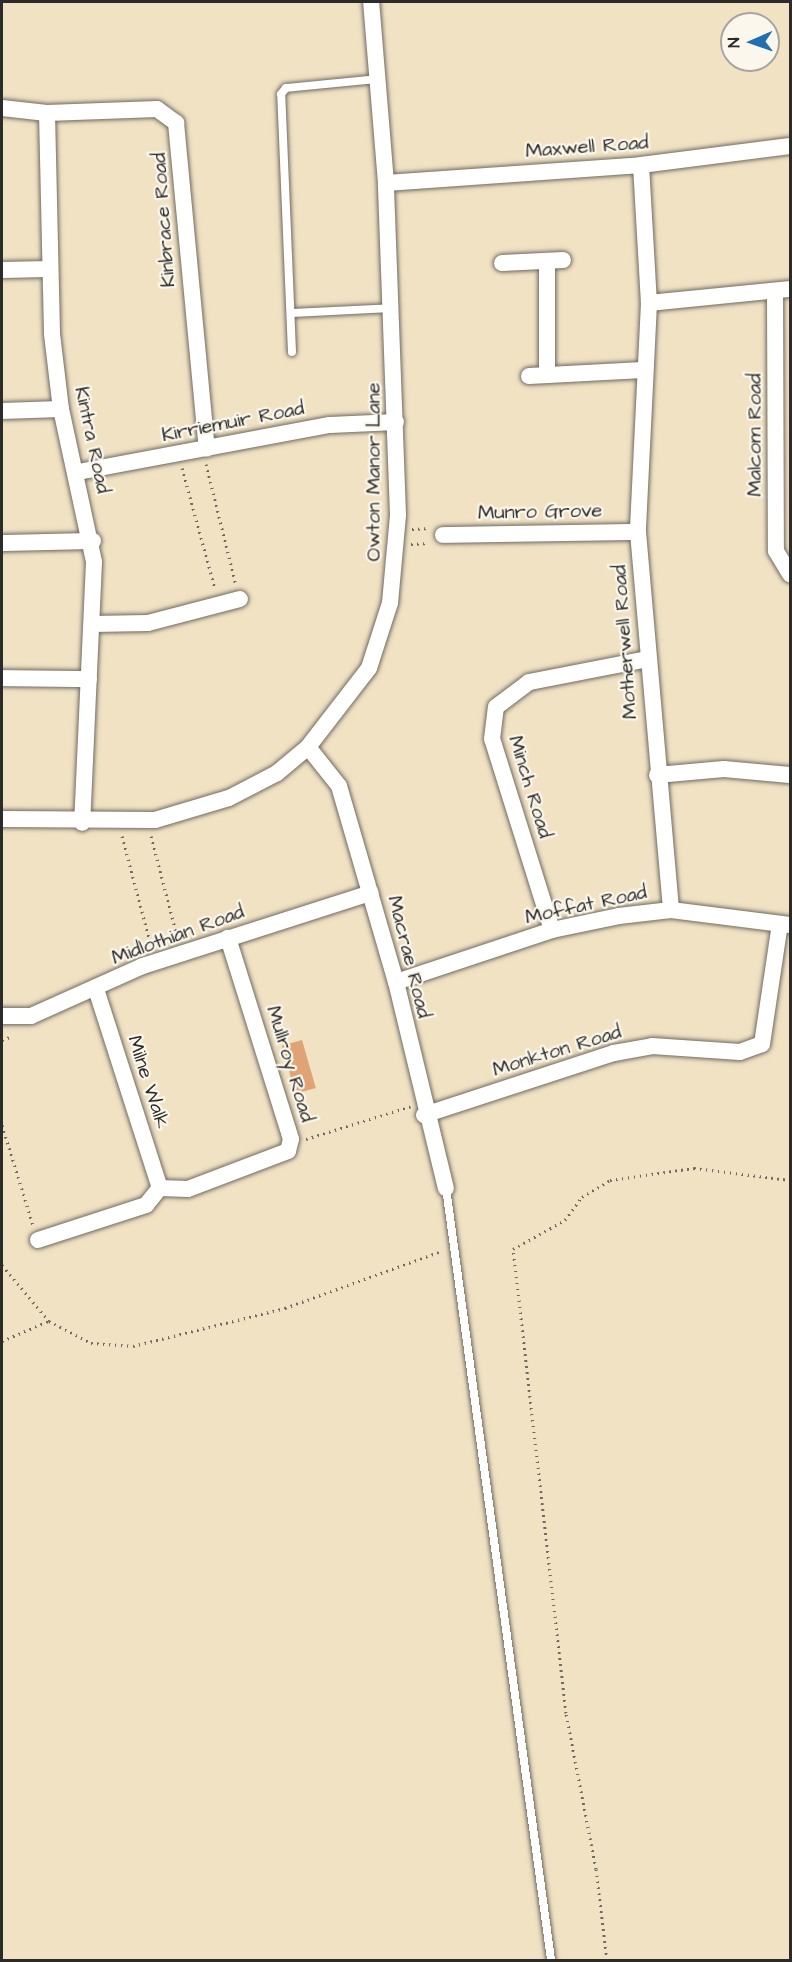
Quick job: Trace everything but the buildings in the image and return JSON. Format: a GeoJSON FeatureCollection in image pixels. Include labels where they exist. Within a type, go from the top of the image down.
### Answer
{"type":"FeatureCollection","features":[{"type":"Feature","properties":{"kind":"street","name":"Owton Manor Lane"},"geometry":{"type":"LineString","coordinates":[[2,819],[153,827],[229,798],[277,773],[308,747],[369,668],[390,603],[397,537],[396,422],[386,183],[371,2]]}},
{"type":"Feature","properties":{"kind":"street"},"geometry":{"type":"LineString","coordinates":[[2,108],[47,113]]}},
{"type":"Feature","properties":{"kind":"street","name":"Kinbrace Road"},"geometry":{"type":"LineString","coordinates":[[47,113],[157,110],[176,123],[204,449]]}},
{"type":"Feature","properties":{"kind":"street","name":"Kintra Road"},"geometry":{"type":"LineString","coordinates":[[47,113],[49,269],[61,409],[78,471],[93,541],[92,624],[82,823]]}},
{"type":"Feature","properties":{"kind":"street","name":"Maxwell Road"},"geometry":{"type":"LineString","coordinates":[[386,183],[641,165],[790,146]]}},
{"type":"Feature","properties":{"kind":"street","name":"Motherwell Road"},"geometry":{"type":"LineString","coordinates":[[641,165],[649,303],[643,370],[638,532],[670,910]]}},
{"type":"Feature","properties":{"kind":"street"},"geometry":{"type":"LineString","coordinates":[[502,263],[555,260],[547,375]]}},
{"type":"Feature","properties":{"kind":"street"},"geometry":{"type":"LineString","coordinates":[[2,270],[49,269]]}},
{"type":"Feature","properties":{"kind":"street"},"geometry":{"type":"LineString","coordinates":[[649,303],[783,290]]}},
{"type":"Feature","properties":{"kind":"street","name":"Malcom Road"},"geometry":{"type":"LineString","coordinates":[[783,290],[776,551],[790,574]]}},
{"type":"Feature","properties":{"kind":"street"},"geometry":{"type":"LineString","coordinates":[[529,376],[643,370]]}},
{"type":"Feature","properties":{"kind":"street"},"geometry":{"type":"LineString","coordinates":[[2,411],[61,409]]}},
{"type":"Feature","properties":{"kind":"street","name":"Kirriemuir Road"},"geometry":{"type":"LineString","coordinates":[[78,471],[330,425],[396,422]]}},
{"type":"Feature","properties":{"kind":"street","name":"Munro Grove"},"geometry":{"type":"LineString","coordinates":[[443,535],[638,532]]}},
{"type":"Feature","properties":{"kind":"street"},"geometry":{"type":"LineString","coordinates":[[2,543],[93,541]]}},
{"type":"Feature","properties":{"kind":"street"},"geometry":{"type":"LineString","coordinates":[[92,624],[148,623],[240,599]]}},
{"type":"Feature","properties":{"kind":"street","name":"Minch Road"},"geometry":{"type":"LineString","coordinates":[[552,930],[492,739],[496,707],[529,682],[647,659]]}},
{"type":"Feature","properties":{"kind":"street"},"geometry":{"type":"LineString","coordinates":[[2,678],[89,679]]}},
{"type":"Feature","properties":{"kind":"street","name":"Macrae Road"},"geometry":{"type":"LineString","coordinates":[[308,747],[339,786],[396,982],[423,1109],[446,1188]]}},
{"type":"Feature","properties":{"kind":"street"},"geometry":{"type":"LineString","coordinates":[[657,775],[724,769],[790,775]]}},
{"type":"Feature","properties":{"kind":"street","name":"Midlothian Road"},"geometry":{"type":"LineString","coordinates":[[2,1016],[31,1017],[156,962],[371,893]]}},
{"type":"Feature","properties":{"kind":"street","name":"Moffat Road"},"geometry":{"type":"LineString","coordinates":[[396,982],[552,930],[670,910],[785,925]]}},
{"type":"Feature","properties":{"kind":"street","name":"Monkton Road"},"geometry":{"type":"LineString","coordinates":[[423,1109],[614,1053],[652,1047],[740,1052],[762,1044],[785,925]]}},
{"type":"Feature","properties":{"kind":"street","name":"Mullroy Road"},"geometry":{"type":"LineString","coordinates":[[160,1188],[188,1189],[280,1157],[291,1139],[228,938]]}},
{"type":"Feature","properties":{"kind":"street","name":"Milne Walk"},"geometry":{"type":"LineString","coordinates":[[96,989],[160,1188]]}},
{"type":"Feature","properties":{"kind":"street"},"geometry":{"type":"LineString","coordinates":[[40,1240],[146,1205],[160,1188]]}},
{"type":"Feature","properties":{"kind":"lane"},"geometry":{"type":"LineString","coordinates":[[292,352],[281,94],[286,88],[378,79]]}},
{"type":"Feature","properties":{"kind":"lane"},"geometry":{"type":"LineString","coordinates":[[291,313],[392,308]]}},
{"type":"Feature","properties":{"kind":"lane"},"geometry":{"type":"LineString","coordinates":[[446,1188],[551,1960]]}},
{"type":"Feature","properties":{"kind":"path"},"geometry":{"type":"LineString","coordinates":[[204,449],[240,599]]}},
{"type":"Feature","properties":{"kind":"path"},"geometry":{"type":"LineString","coordinates":[[178,453],[220,605]]}},
{"type":"Feature","properties":{"kind":"path"},"geometry":{"type":"LineString","coordinates":[[442,527],[443,542],[397,537],[442,527]]}},
{"type":"Feature","properties":{"kind":"path"},"geometry":{"type":"LineString","coordinates":[[153,827],[182,953]]}},
{"type":"Feature","properties":{"kind":"path"},"geometry":{"type":"LineString","coordinates":[[122,836],[156,962]]}},
{"type":"Feature","properties":{"kind":"path"},"geometry":{"type":"LineString","coordinates":[[2,1040],[10,1037]]}},
{"type":"Feature","properties":{"kind":"path"},"geometry":{"type":"LineString","coordinates":[[291,1139],[309,1139],[423,1109]]}},
{"type":"Feature","properties":{"kind":"path"},"geometry":{"type":"LineString","coordinates":[[2,1125],[30,1220],[40,1240]]}},
{"type":"Feature","properties":{"kind":"path"},"geometry":{"type":"LineString","coordinates":[[607,1960],[596,1869],[566,1713],[513,1249],[565,1220],[582,1197],[610,1180],[694,1168],[790,1180]]}},
{"type":"Feature","properties":{"kind":"path"},"geometry":{"type":"LineString","coordinates":[[2,1265],[49,1321],[92,1343],[133,1346],[178,1339],[285,1308],[454,1246]]}},
{"type":"Feature","properties":{"kind":"path"},"geometry":{"type":"LineString","coordinates":[[2,1341],[49,1321]]}}]}
